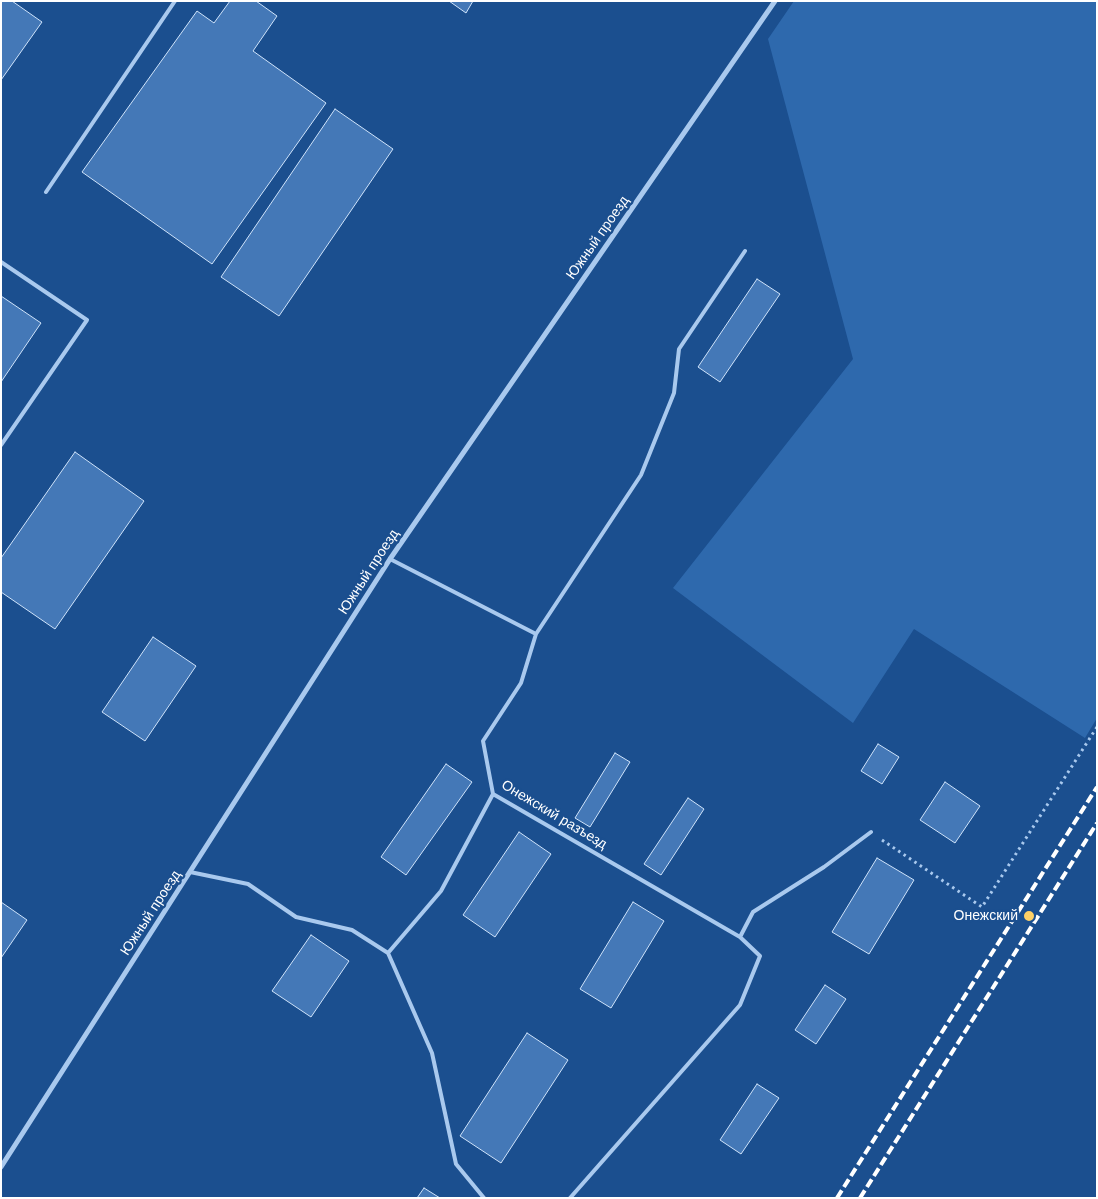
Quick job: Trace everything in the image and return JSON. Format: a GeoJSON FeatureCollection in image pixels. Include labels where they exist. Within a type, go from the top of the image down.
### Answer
{"type":"FeatureCollection","features":[{"type":"Feature","properties":{"kind":"street","name":"Южный проезд"},"geometry":{"type":"LineString","coordinates":[[1,1167],[390,559],[775,1]]}},
{"type":"Feature","properties":{"kind":"lane"},"geometry":{"type":"LineString","coordinates":[[46,192],[175,1]]}},
{"type":"Feature","properties":{"kind":"lane","name":"Онежский разъезд"},"geometry":{"type":"LineString","coordinates":[[570,1198],[740,1005],[760,956],[740,937],[492,794],[483,741],[521,683],[536,634],[642,475],[674,393],[679,349],[745,251]]}},
{"type":"Feature","properties":{"kind":"lane"},"geometry":{"type":"LineString","coordinates":[[1,262],[87,320],[1,445]]}},
{"type":"Feature","properties":{"kind":"lane"},"geometry":{"type":"LineString","coordinates":[[390,559],[536,634]]}},
{"type":"Feature","properties":{"kind":"lane"},"geometry":{"type":"LineString","coordinates":[[388,952],[441,891],[492,794]]}},
{"type":"Feature","properties":{"kind":"lane"},"geometry":{"type":"LineString","coordinates":[[740,937],[754,912],[824,867],[871,832]]}},
{"type":"Feature","properties":{"kind":"lane"},"geometry":{"type":"LineString","coordinates":[[190,872],[248,884],[296,917],[352,930],[388,952],[432,1053],[456,1164],[484,1198]]}},
{"type":"Feature","properties":{"kind":"path"},"geometry":{"type":"LineString","coordinates":[[871,832],[982,907],[1097,727]]}},
{"type":"Feature","properties":{"kind":"shaded area"},"geometry":{"type":"Polygon","coordinates":[[[794,1],[1097,1],[1097,718],[1085,738],[914,629],[853,723],[673,588],[853,359],[768,39],[794,1]]]}},
{"type":"Feature","properties":{"kind":"building"},"geometry":{"type":"Polygon","coordinates":[[[1,1],[12,1],[42,22],[1,80],[1,1]]]}},
{"type":"Feature","properties":{"kind":"building"},"geometry":{"type":"Polygon","coordinates":[[[230,1],[256,1],[277,16],[253,51],[326,103],[212,264],[82,172],[197,11],[214,23],[230,1]]]}},
{"type":"Feature","properties":{"kind":"building"},"geometry":{"type":"Polygon","coordinates":[[[449,1],[473,1],[466,13],[449,1]]]}},
{"type":"Feature","properties":{"kind":"building"},"geometry":{"type":"Polygon","coordinates":[[[335,109],[393,149],[279,316],[221,277],[335,109]]]}},
{"type":"Feature","properties":{"kind":"building"},"geometry":{"type":"Polygon","coordinates":[[[757,279],[780,294],[720,382],[698,367],[757,279]]]}},
{"type":"Feature","properties":{"kind":"building"},"geometry":{"type":"Polygon","coordinates":[[[1,296],[41,323],[1,382],[1,296]]]}},
{"type":"Feature","properties":{"kind":"building"},"geometry":{"type":"Polygon","coordinates":[[[75,452],[144,501],[55,629],[1,592],[1,558],[75,452]]]}},
{"type":"Feature","properties":{"kind":"building"},"geometry":{"type":"Polygon","coordinates":[[[153,637],[196,666],[145,741],[102,712],[153,637]]]}},
{"type":"Feature","properties":{"kind":"building"},"geometry":{"type":"Polygon","coordinates":[[[878,744],[899,757],[882,784],[861,771],[878,744]]]}},
{"type":"Feature","properties":{"kind":"building"},"geometry":{"type":"Polygon","coordinates":[[[615,753],[630,762],[590,827],[575,818],[615,753]]]}},
{"type":"Feature","properties":{"kind":"building"},"geometry":{"type":"Polygon","coordinates":[[[446,764],[472,782],[406,875],[381,857],[446,764]]]}},
{"type":"Feature","properties":{"kind":"building"},"geometry":{"type":"Polygon","coordinates":[[[945,782],[980,806],[955,843],[920,820],[945,782]]]}},
{"type":"Feature","properties":{"kind":"building"},"geometry":{"type":"Polygon","coordinates":[[[688,798],[704,809],[661,875],[644,864],[688,798]]]}},
{"type":"Feature","properties":{"kind":"building"},"geometry":{"type":"Polygon","coordinates":[[[519,832],[551,854],[495,937],[463,915],[519,832]]]}},
{"type":"Feature","properties":{"kind":"building"},"geometry":{"type":"Polygon","coordinates":[[[877,858],[914,880],[869,954],[832,932],[877,858]]]}},
{"type":"Feature","properties":{"kind":"building"},"geometry":{"type":"Polygon","coordinates":[[[1,902],[27,920],[1,958],[1,902]]]}},
{"type":"Feature","properties":{"kind":"building"},"geometry":{"type":"Polygon","coordinates":[[[633,902],[664,921],[611,1008],[580,989],[633,902]]]}},
{"type":"Feature","properties":{"kind":"building"},"geometry":{"type":"Polygon","coordinates":[[[311,935],[349,961],[311,1017],[272,991],[311,935]]]}},
{"type":"Feature","properties":{"kind":"building"},"geometry":{"type":"Polygon","coordinates":[[[825,985],[846,999],[816,1044],[795,1030],[825,985]]]}},
{"type":"Feature","properties":{"kind":"building"},"geometry":{"type":"Polygon","coordinates":[[[527,1033],[568,1060],[501,1163],[460,1136],[527,1033]]]}},
{"type":"Feature","properties":{"kind":"building"},"geometry":{"type":"Polygon","coordinates":[[[757,1084],[779,1098],[741,1154],[720,1140],[757,1084]]]}},
{"type":"Feature","properties":{"kind":"building"},"geometry":{"type":"Polygon","coordinates":[[[424,1188],[440,1198],[417,1198],[424,1188]]]}},
{"type":"Feature","properties":{"kind":"railway"},"geometry":{"type":"LineString","coordinates":[[837,1198],[1097,787]]}},
{"type":"Feature","properties":{"kind":"railway"},"geometry":{"type":"LineString","coordinates":[[860,1198],[1097,823]]}},
{"type":"Feature","properties":{"kind":"place","name":"Онежский"},"geometry":{"type":"Point","coordinates":[1029,916]}}]}
